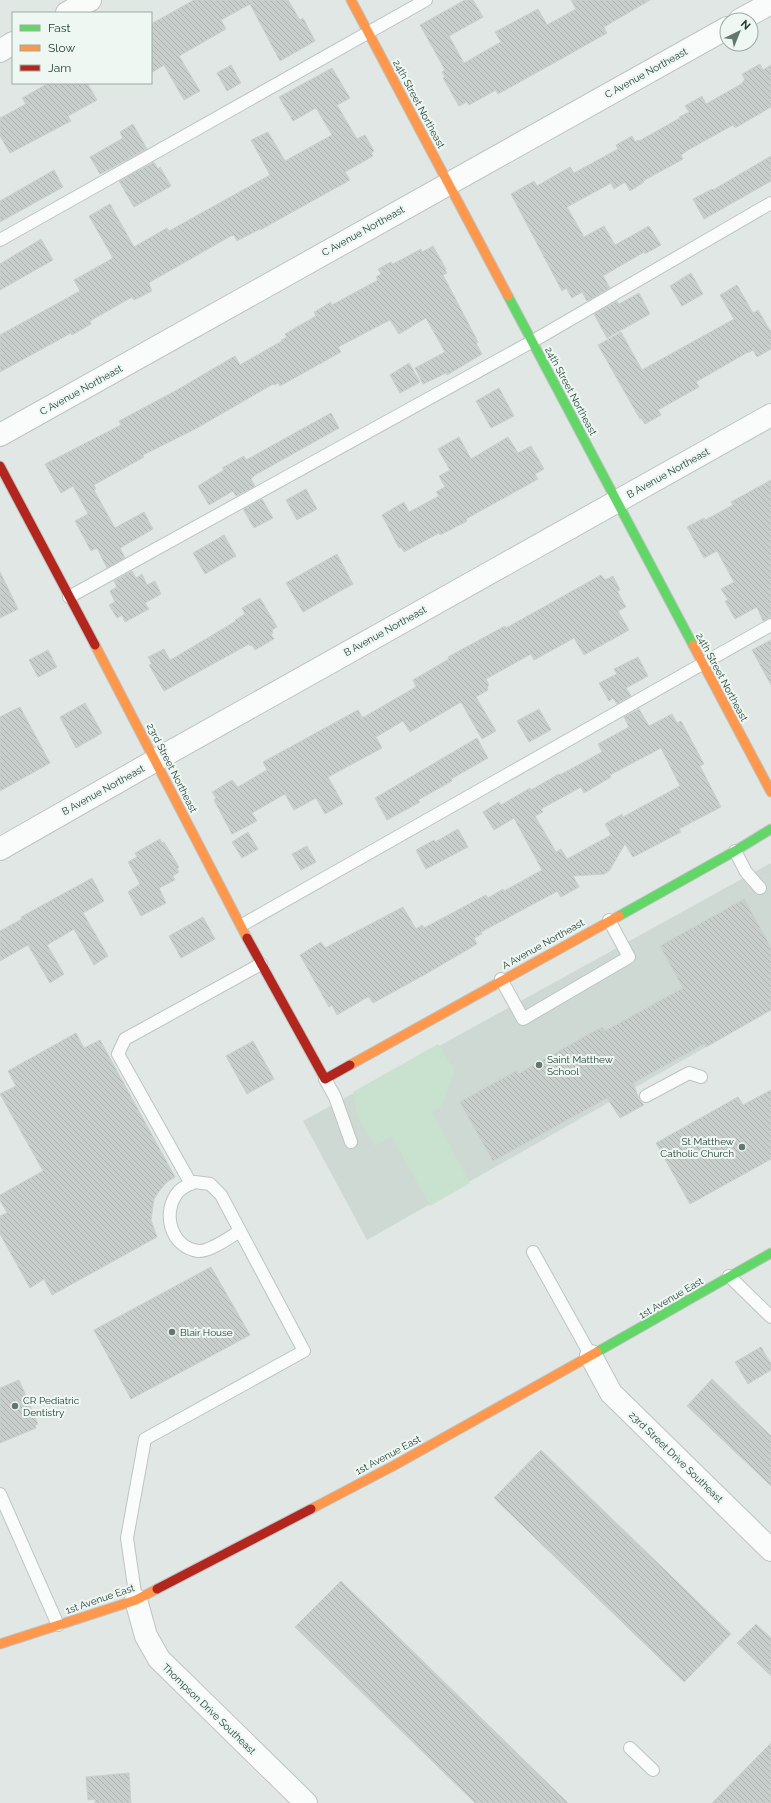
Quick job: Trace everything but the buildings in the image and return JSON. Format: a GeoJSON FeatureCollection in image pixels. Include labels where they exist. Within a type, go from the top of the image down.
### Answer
{"type":"FeatureCollection","features":[{"type":"Feature","properties":{"kind":"street"},"geometry":{"type":"LineString","coordinates":[[69,12],[90,0]]}},
{"type":"Feature","properties":{"kind":"street","name":"24th Street Northeast"},"geometry":{"type":"LineString","coordinates":[[351,0],[771,792]]}},
{"type":"Feature","properties":{"kind":"street"},"geometry":{"type":"LineString","coordinates":[[755,12],[771,3]]}},
{"type":"Feature","properties":{"kind":"street","name":"C Avenue Northeast"},"geometry":{"type":"LineString","coordinates":[[0,435],[719,32]]}},
{"type":"Feature","properties":{"kind":"street"},"geometry":{"type":"LineString","coordinates":[[0,51],[12,44]]}},
{"type":"Feature","properties":{"kind":"street","name":"B Avenue Northeast"},"geometry":{"type":"LineString","coordinates":[[0,849],[771,415]]}},
{"type":"Feature","properties":{"kind":"street","name":"23rd Street Northeast"},"geometry":{"type":"LineString","coordinates":[[0,466],[156,760],[261,964],[325,1079]]}},
{"type":"Feature","properties":{"kind":"street","name":"A Avenue Northeast"},"geometry":{"type":"LineString","coordinates":[[325,1079],[735,851],[771,829]]}},
{"type":"Feature","properties":{"kind":"street","name":"1st Avenue East"},"geometry":{"type":"LineString","coordinates":[[0,1644],[136,1600],[395,1465],[591,1356],[771,1253]]}},
{"type":"Feature","properties":{"kind":"street","name":"23rd Street Drive Southeast"},"geometry":{"type":"LineString","coordinates":[[591,1356],[611,1393],[771,1550]]}},
{"type":"Feature","properties":{"kind":"street","name":"Thompson Drive Southeast"},"geometry":{"type":"LineString","coordinates":[[136,1600],[146,1636],[159,1659],[306,1803]]}},
{"type":"Feature","properties":{"kind":"lane"},"geometry":{"type":"LineString","coordinates":[[0,240],[426,0]]}},
{"type":"Feature","properties":{"kind":"lane"},"geometry":{"type":"LineString","coordinates":[[69,597],[533,341],[771,203]]}},
{"type":"Feature","properties":{"kind":"lane"},"geometry":{"type":"LineString","coordinates":[[242,925],[771,625]]}},
{"type":"Feature","properties":{"kind":"lane"},"geometry":{"type":"LineString","coordinates":[[735,851],[746,872],[760,888]]}},
{"type":"Feature","properties":{"kind":"lane"},"geometry":{"type":"LineString","coordinates":[[501,980],[523,1019],[629,957],[609,920]]}},
{"type":"Feature","properties":{"kind":"lane"},"geometry":{"type":"LineString","coordinates":[[191,1184],[118,1054],[125,1039],[261,964]]}},
{"type":"Feature","properties":{"kind":"lane"},"geometry":{"type":"LineString","coordinates":[[646,1096],[689,1073],[701,1077]]}},
{"type":"Feature","properties":{"kind":"lane"},"geometry":{"type":"LineString","coordinates":[[325,1079],[335,1097],[351,1142]]}},
{"type":"Feature","properties":{"kind":"lane"},"geometry":{"type":"LineString","coordinates":[[136,1600],[127,1538],[145,1439],[304,1351],[221,1195],[210,1184],[195,1182],[180,1190],[169,1208],[170,1229],[181,1245],[199,1251],[216,1246],[240,1231]]}},
{"type":"Feature","properties":{"kind":"lane"},"geometry":{"type":"LineString","coordinates":[[533,1252],[591,1356]]}},
{"type":"Feature","properties":{"kind":"lane"},"geometry":{"type":"LineString","coordinates":[[729,1276],[771,1317]]}},
{"type":"Feature","properties":{"kind":"lane"},"geometry":{"type":"LineString","coordinates":[[0,1494],[58,1625]]}},
{"type":"Feature","properties":{"kind":"lane"},"geometry":{"type":"LineString","coordinates":[[630,1748],[652,1770]]}},
{"type":"Feature","properties":{"kind":"shaded area","name":"Saint Matthew School"},"geometry":{"type":"Polygon","coordinates":[[[771,863],[771,1010],[367,1240],[303,1121],[771,863]]]}},
{"type":"Feature","properties":{"kind":"green space"},"geometry":{"type":"Polygon","coordinates":[[[438,1044],[455,1071],[442,1106],[432,1112],[470,1183],[430,1206],[392,1137],[375,1146],[358,1117],[353,1092],[438,1044]]]}},
{"type":"Feature","properties":{"kind":"traffic: fast"},"geometry":{"type":"LineString","coordinates":[[508,296],[693,645]]}},
{"type":"Feature","properties":{"kind":"traffic: fast"},"geometry":{"type":"LineString","coordinates":[[619,916],[735,851],[771,829]]}},
{"type":"Feature","properties":{"kind":"traffic: fast"},"geometry":{"type":"LineString","coordinates":[[597,1352],[771,1253]]}},
{"type":"Feature","properties":{"kind":"traffic: slow"},"geometry":{"type":"LineString","coordinates":[[351,0],[508,296]]}},
{"type":"Feature","properties":{"kind":"traffic: slow"},"geometry":{"type":"LineString","coordinates":[[95,645],[247,938]]}},
{"type":"Feature","properties":{"kind":"traffic: slow"},"geometry":{"type":"LineString","coordinates":[[693,645],[771,792]]}},
{"type":"Feature","properties":{"kind":"traffic: slow"},"geometry":{"type":"LineString","coordinates":[[350,1065],[619,916]]}},
{"type":"Feature","properties":{"kind":"traffic: slow"},"geometry":{"type":"LineString","coordinates":[[311,1509],[395,1465],[597,1352]]}},
{"type":"Feature","properties":{"kind":"traffic: slow"},"geometry":{"type":"LineString","coordinates":[[0,1644],[136,1600],[157,1589]]}},
{"type":"Feature","properties":{"kind":"traffic: jam"},"geometry":{"type":"LineString","coordinates":[[0,466],[95,645]]}},
{"type":"Feature","properties":{"kind":"traffic: jam"},"geometry":{"type":"LineString","coordinates":[[247,938],[325,1079],[350,1065]]}},
{"type":"Feature","properties":{"kind":"traffic: jam"},"geometry":{"type":"LineString","coordinates":[[157,1589],[311,1509]]}},
{"type":"Feature","properties":{"kind":"place","name":"Saint Matthew School"},"geometry":{"type":"Point","coordinates":[539,1065]}},
{"type":"Feature","properties":{"kind":"place","name":"St Matthew Catholic Church"},"geometry":{"type":"Point","coordinates":[742,1147]}},
{"type":"Feature","properties":{"kind":"place","name":"Blair House"},"geometry":{"type":"Point","coordinates":[172,1332]}},
{"type":"Feature","properties":{"kind":"place","name":"CR Pediatric Dentistry"},"geometry":{"type":"Point","coordinates":[15,1406]}}]}
